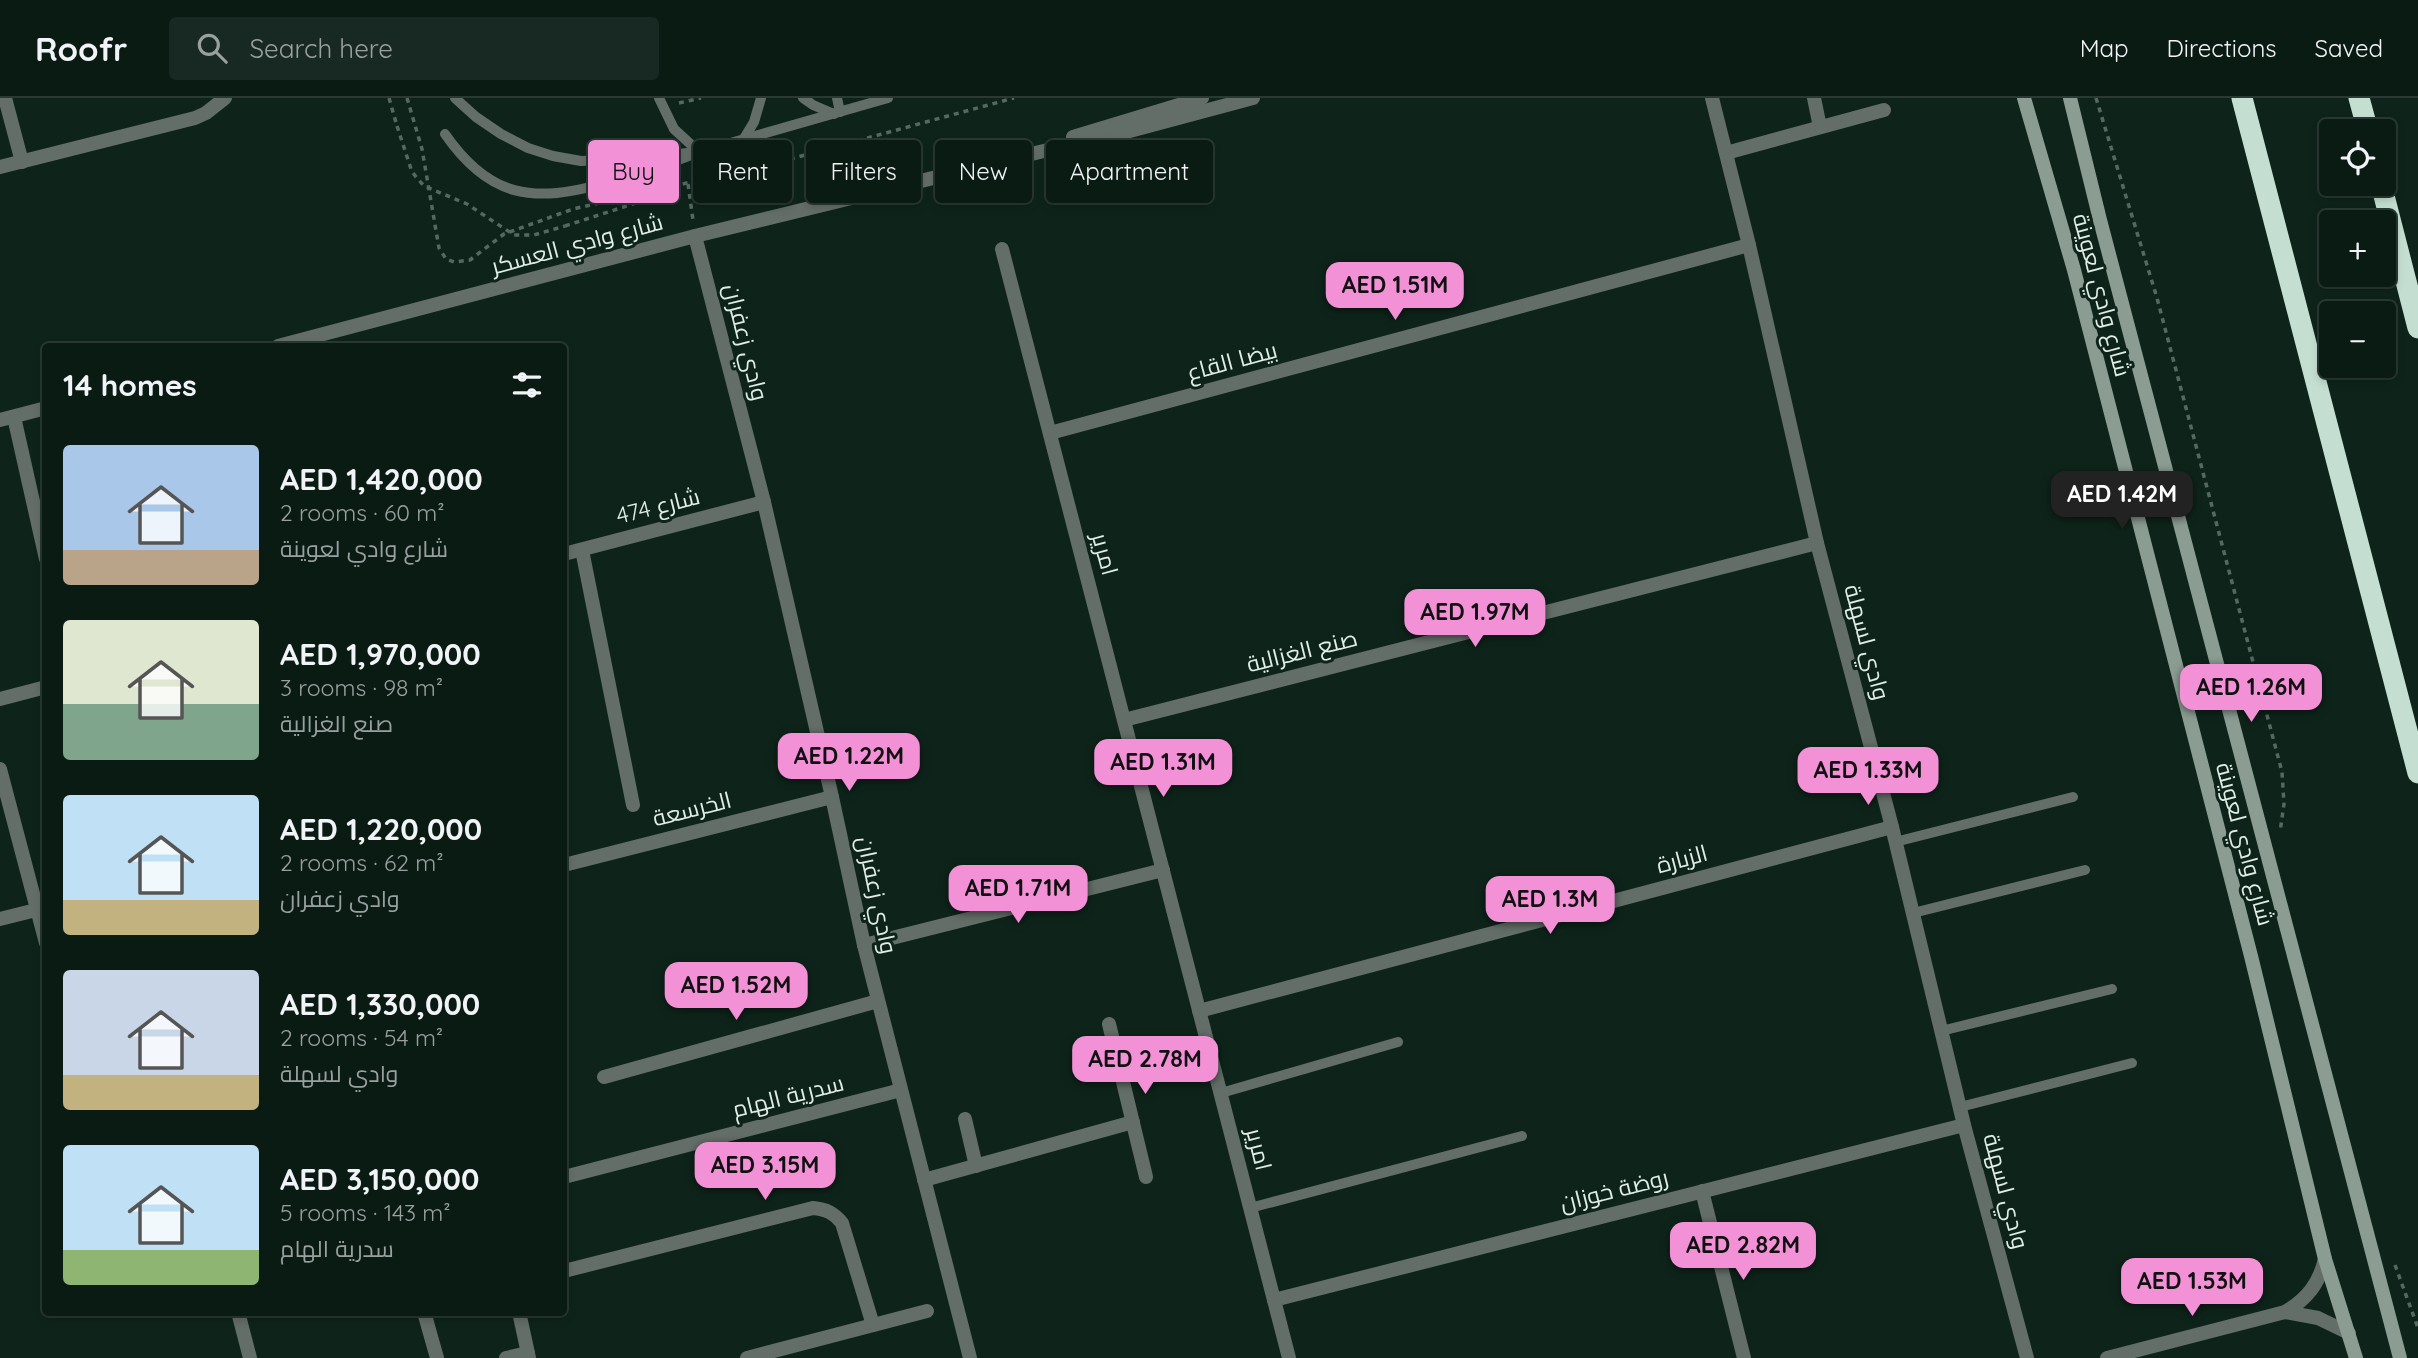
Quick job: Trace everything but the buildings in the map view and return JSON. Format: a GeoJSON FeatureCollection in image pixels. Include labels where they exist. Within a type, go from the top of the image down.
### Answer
{"type":"FeatureCollection","features":[{"type":"Feature","properties":{"kind":"highway"},"geometry":{"type":"LineString","coordinates":[[2242,98],[2418,773]]}},
{"type":"Feature","properties":{"kind":"highway"},"geometry":{"type":"LineString","coordinates":[[2360,98],[2365,119]]}},
{"type":"Feature","properties":{"kind":"highway"},"geometry":{"type":"LineString","coordinates":[[2384,196],[2418,328]]}},
{"type":"Feature","properties":{"kind":"main road","name":"شارع وادي لعوينة"},"geometry":{"type":"LineString","coordinates":[[2024,98],[2074,270],[2251,956],[2325,1259],[2356,1358]]}},
{"type":"Feature","properties":{"kind":"main road","name":"شارع وادي لعوينة"},"geometry":{"type":"LineString","coordinates":[[2070,98],[2400,1358]]}},
{"type":"Feature","properties":{"kind":"street"},"geometry":{"type":"LineString","coordinates":[[5,98],[22,162]]}},
{"type":"Feature","properties":{"kind":"street"},"geometry":{"type":"LineString","coordinates":[[0,167],[195,118],[225,98]]}},
{"type":"Feature","properties":{"kind":"street","name":"شارع وادي العسكر"},"geometry":{"type":"LineString","coordinates":[[1066,140],[1202,98]]}},
{"type":"Feature","properties":{"kind":"street","name":"شارع وادي العسكر"},"geometry":{"type":"LineString","coordinates":[[1096,140],[1249,98]]}},
{"type":"Feature","properties":{"kind":"street","name":"وادي لسهلة"},"geometry":{"type":"LineString","coordinates":[[1712,98],[1749,245],[1817,543],[1894,834],[1964,1125],[2027,1358]]}},
{"type":"Feature","properties":{"kind":"street"},"geometry":{"type":"LineString","coordinates":[[1814,98],[1820,127]]}},
{"type":"Feature","properties":{"kind":"street"},"geometry":{"type":"LineString","coordinates":[[1726,153],[1884,110]]}},
{"type":"Feature","properties":{"kind":"street","name":"شارع وادي العسكر"},"geometry":{"type":"LineString","coordinates":[[289,343],[695,236],[1046,150]]}},
{"type":"Feature","properties":{"kind":"street","name":"وادي زعفران"},"geometry":{"type":"LineString","coordinates":[[695,236],[764,502],[864,945],[970,1358]]}},
{"type":"Feature","properties":{"kind":"street","name":"بيضا القاع"},"geometry":{"type":"LineString","coordinates":[[1050,433],[1749,245]]}},
{"type":"Feature","properties":{"kind":"street","name":"امرير"},"geometry":{"type":"LineString","coordinates":[[1002,250],[1289,1358]]}},
{"type":"Feature","properties":{"kind":"street"},"geometry":{"type":"LineString","coordinates":[[42,409],[7,419],[42,545]]}},
{"type":"Feature","properties":{"kind":"street","name":"شارع 474"},"geometry":{"type":"LineString","coordinates":[[567,553],[764,502]]}},
{"type":"Feature","properties":{"kind":"street","name":"صنع الغزالية"},"geometry":{"type":"LineString","coordinates":[[1124,720],[1817,543]]}},
{"type":"Feature","properties":{"kind":"street"},"geometry":{"type":"LineString","coordinates":[[582,550],[633,805]]}},
{"type":"Feature","properties":{"kind":"street"},"geometry":{"type":"LineString","coordinates":[[0,699],[42,688]]}},
{"type":"Feature","properties":{"kind":"street"},"geometry":{"type":"LineString","coordinates":[[0,768],[41,909],[0,919]]}},
{"type":"Feature","properties":{"kind":"street","name":"الخرسعة"},"geometry":{"type":"LineString","coordinates":[[567,864],[832,797]]}},
{"type":"Feature","properties":{"kind":"street","name":"الزبارة"},"geometry":{"type":"LineString","coordinates":[[1199,1010],[1894,834]]}},
{"type":"Feature","properties":{"kind":"street"},"geometry":{"type":"LineString","coordinates":[[864,945],[1163,870]]}},
{"type":"Feature","properties":{"kind":"street"},"geometry":{"type":"LineString","coordinates":[[604,1077],[878,1001]]}},
{"type":"Feature","properties":{"kind":"street"},"geometry":{"type":"LineString","coordinates":[[1109,1024],[1146,1177]]}},
{"type":"Feature","properties":{"kind":"street","name":"سدرية الهام"},"geometry":{"type":"LineString","coordinates":[[567,1176],[901,1090]]}},
{"type":"Feature","properties":{"kind":"street"},"geometry":{"type":"LineString","coordinates":[[965,1119],[976,1166]]}},
{"type":"Feature","properties":{"kind":"street"},"geometry":{"type":"LineString","coordinates":[[924,1180],[1133,1122]]}},
{"type":"Feature","properties":{"kind":"street","name":"روضة خوزان"},"geometry":{"type":"LineString","coordinates":[[1275,1300],[1964,1125]]}},
{"type":"Feature","properties":{"kind":"street"},"geometry":{"type":"LineString","coordinates":[[1702,1191],[1744,1358]]}},
{"type":"Feature","properties":{"kind":"street"},"geometry":{"type":"LineString","coordinates":[[567,1269],[805,1210],[822,1209],[837,1216],[842,1223],[873,1325]]}},
{"type":"Feature","properties":{"kind":"street"},"geometry":{"type":"LineString","coordinates":[[2107,1358],[2285,1312],[2308,1296],[2316,1285],[2325,1259]]}},
{"type":"Feature","properties":{"kind":"street"},"geometry":{"type":"LineString","coordinates":[[747,1358],[927,1311]]}},
{"type":"Feature","properties":{"kind":"street"},"geometry":{"type":"LineString","coordinates":[[2285,1312],[2318,1318],[2349,1333]]}},
{"type":"Feature","properties":{"kind":"street"},"geometry":{"type":"LineString","coordinates":[[239,1316],[250,1358]]}},
{"type":"Feature","properties":{"kind":"street"},"geometry":{"type":"LineString","coordinates":[[425,1316],[437,1358]]}},
{"type":"Feature","properties":{"kind":"street"},"geometry":{"type":"LineString","coordinates":[[506,1358],[529,1355],[520,1316]]}},
{"type":"Feature","properties":{"kind":"lane"},"geometry":{"type":"LineString","coordinates":[[455,98],[501,134],[528,148],[553,156],[611,160],[693,153]]}},
{"type":"Feature","properties":{"kind":"lane"},"geometry":{"type":"LineString","coordinates":[[659,98],[674,129],[693,146]]}},
{"type":"Feature","properties":{"kind":"lane"},"geometry":{"type":"LineString","coordinates":[[743,140],[754,122],[761,98]]}},
{"type":"Feature","properties":{"kind":"lane"},"geometry":{"type":"LineString","coordinates":[[803,98],[813,105],[837,113]]}},
{"type":"Feature","properties":{"kind":"lane"},"geometry":{"type":"LineString","coordinates":[[837,98],[837,113]]}},
{"type":"Feature","properties":{"kind":"lane"},"geometry":{"type":"LineString","coordinates":[[743,140],[888,98]]}},
{"type":"Feature","properties":{"kind":"lane"},"geometry":{"type":"LineString","coordinates":[[445,134],[468,164],[494,182],[517,191],[544,195],[563,194],[630,177],[693,154]]}},
{"type":"Feature","properties":{"kind":"lane"},"geometry":{"type":"LineString","coordinates":[[1894,834],[2073,797]]}},
{"type":"Feature","properties":{"kind":"lane"},"geometry":{"type":"LineString","coordinates":[[1913,912],[2085,870]]}},
{"type":"Feature","properties":{"kind":"lane"},"geometry":{"type":"LineString","coordinates":[[1941,1031],[2112,989]]}},
{"type":"Feature","properties":{"kind":"lane"},"geometry":{"type":"LineString","coordinates":[[1221,1093],[1398,1042]]}},
{"type":"Feature","properties":{"kind":"lane"},"geometry":{"type":"LineString","coordinates":[[1960,1107],[2132,1063]]}},
{"type":"Feature","properties":{"kind":"lane"},"geometry":{"type":"LineString","coordinates":[[1250,1208],[1522,1136]]}},
{"type":"Feature","properties":{"kind":"path"},"geometry":{"type":"LineString","coordinates":[[389,98],[412,172],[424,186],[467,204],[514,235],[534,235],[636,203]]}},
{"type":"Feature","properties":{"kind":"path"},"geometry":{"type":"LineString","coordinates":[[677,98],[678,104],[701,98]]}},
{"type":"Feature","properties":{"kind":"path"},"geometry":{"type":"LineString","coordinates":[[2096,98],[2157,298],[2282,772],[2284,804],[2280,833]]}},
{"type":"Feature","properties":{"kind":"path"},"geometry":{"type":"LineString","coordinates":[[688,184],[695,236]]}},
{"type":"Feature","properties":{"kind":"path"},"geometry":{"type":"LineString","coordinates":[[2391,1253],[2418,1328]]}}]}
